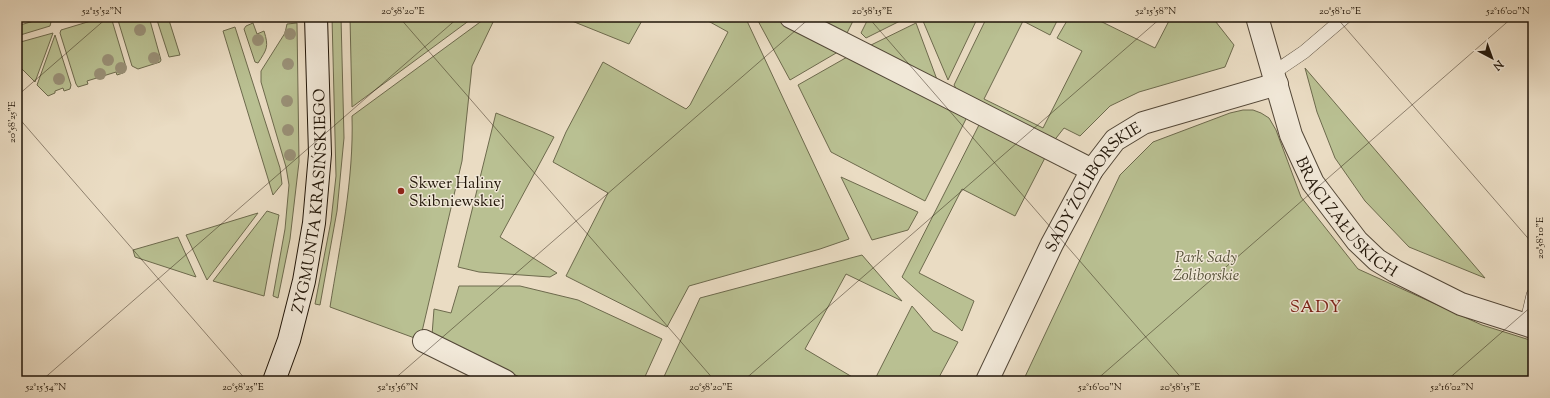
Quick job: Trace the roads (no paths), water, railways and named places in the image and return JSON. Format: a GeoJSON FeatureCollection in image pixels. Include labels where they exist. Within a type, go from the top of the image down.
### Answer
{"type":"FeatureCollection","features":[{"type":"Feature","properties":{"kind":"street","name":"ZYGMUNTA KRASIŃSKIEGO"},"geometry":{"type":"LineString","coordinates":[[274,381],[289,340],[304,281],[316,209],[320,154],[316,17]]}},
{"type":"Feature","properties":{"kind":"street"},"geometry":{"type":"LineString","coordinates":[[791,17],[1092,170]]}},
{"type":"Feature","properties":{"kind":"street","name":"BRACI ZAŁUSKICH"},"geometry":{"type":"LineString","coordinates":[[1258,17],[1291,135],[1313,183],[1357,241],[1376,260],[1461,304],[1529,326]]}},
{"type":"Feature","properties":{"kind":"street","name":"SADY ŻOLIBORSKIE"},"geometry":{"type":"LineString","coordinates":[[987,381],[1052,244],[1092,170],[1115,140],[1143,123],[1275,78]]}},
{"type":"Feature","properties":{"kind":"street"},"geometry":{"type":"LineString","coordinates":[[424,341],[505,381]]}},
{"type":"Feature","properties":{"kind":"lane"},"geometry":{"type":"LineString","coordinates":[[1275,78],[1345,17]]}},
{"type":"Feature","properties":{"kind":"lane"},"geometry":{"type":"LineString","coordinates":[[1529,326],[1533,295]]}},
{"type":"Feature","properties":{"kind":"place","name":"Skwer Haliny Skibniewskiej"},"geometry":{"type":"Point","coordinates":[401,191]}},
{"type":"Feature","properties":{"kind":"district","name":"SADY"},"geometry":{"type":"Point","coordinates":[1316,306]}},
{"type":"Feature","properties":{"kind":"park label","name":"Park Sady Żoliborskie"},"geometry":{"type":"Point","coordinates":[1206,265]}}]}
